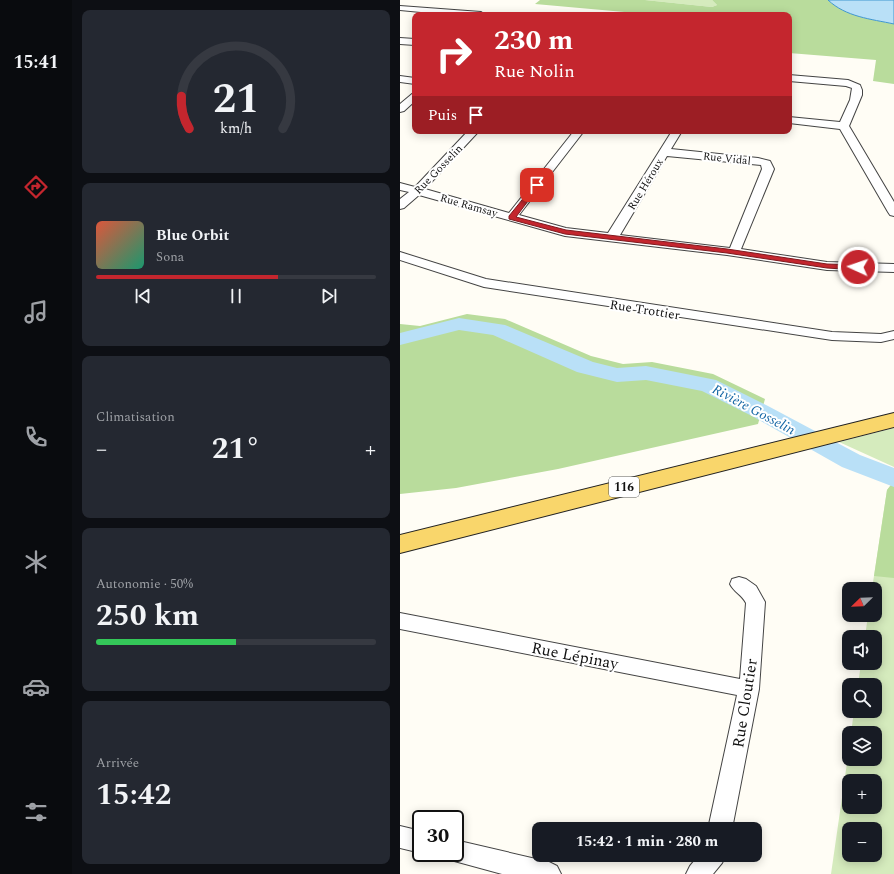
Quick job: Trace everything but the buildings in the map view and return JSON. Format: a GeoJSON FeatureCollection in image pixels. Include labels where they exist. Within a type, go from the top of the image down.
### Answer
{"type":"FeatureCollection","features":[{"type":"Feature","properties":{"kind":"main road","name":"116"},"geometry":{"type":"LineString","coordinates":[[400,544],[470,525],[894,420]]}},
{"type":"Feature","properties":{"kind":"main road","name":"116"},"geometry":{"type":"LineString","coordinates":[[400,537],[470,525]]}},
{"type":"Feature","properties":{"kind":"street"},"geometry":{"type":"LineString","coordinates":[[401,9],[415,0]]}},
{"type":"Feature","properties":{"kind":"street"},"geometry":{"type":"LineString","coordinates":[[401,9],[442,12]]}},
{"type":"Feature","properties":{"kind":"street"},"geometry":{"type":"LineString","coordinates":[[400,41],[412,42]]}},
{"type":"Feature","properties":{"kind":"street"},"geometry":{"type":"LineString","coordinates":[[792,78],[852,85],[858,89],[844,126]]}},
{"type":"Feature","properties":{"kind":"street"},"geometry":{"type":"LineString","coordinates":[[400,79],[412,81]]}},
{"type":"Feature","properties":{"kind":"street"},"geometry":{"type":"LineString","coordinates":[[400,109],[412,99]]}},
{"type":"Feature","properties":{"kind":"street"},"geometry":{"type":"LineString","coordinates":[[792,120],[844,126]]}},
{"type":"Feature","properties":{"kind":"street"},"geometry":{"type":"LineString","coordinates":[[844,126],[894,212]]}},
{"type":"Feature","properties":{"kind":"street","name":"Rue Gosselin"},"geometry":{"type":"LineString","coordinates":[[400,205],[417,191],[471,134]]}},
{"type":"Feature","properties":{"kind":"street"},"geometry":{"type":"LineString","coordinates":[[512,218],[577,134]]}},
{"type":"Feature","properties":{"kind":"street","name":"Rue Héroux"},"geometry":{"type":"LineString","coordinates":[[612,237],[675,134]]}},
{"type":"Feature","properties":{"kind":"street","name":"Rue Vidal"},"geometry":{"type":"LineString","coordinates":[[664,152],[766,163],[768,169],[734,252]]}},
{"type":"Feature","properties":{"kind":"street","name":"Rue Ramsay"},"geometry":{"type":"LineString","coordinates":[[400,186],[565,232],[734,252],[827,266],[894,268]]}},
{"type":"Feature","properties":{"kind":"street","name":"Rue Trottier"},"geometry":{"type":"LineString","coordinates":[[400,256],[484,283],[499,286],[837,337],[880,338],[894,335]]}},
{"type":"Feature","properties":{"kind":"street","name":"Rue Cloutier"},"geometry":{"type":"LineString","coordinates":[[721,822],[749,688],[756,602],[749,591],[738,584]]}},
{"type":"Feature","properties":{"kind":"street","name":"Rue Lépinay"},"geometry":{"type":"LineString","coordinates":[[400,621],[749,688]]}},
{"type":"Feature","properties":{"kind":"street"},"geometry":{"type":"LineString","coordinates":[[400,837],[412,840]]}},
{"type":"Feature","properties":{"kind":"street"},"geometry":{"type":"LineString","coordinates":[[464,853],[549,874]]}},
{"type":"Feature","properties":{"kind":"street"},"geometry":{"type":"LineString","coordinates":[[698,874],[708,862]]}},
{"type":"Feature","properties":{"kind":"green space"},"geometry":{"type":"Polygon","coordinates":[[[540,0],[645,0],[712,7],[717,5],[712,0],[828,0],[842,10],[850,13],[894,24],[894,84],[873,81],[876,60],[792,53],[792,12],[624,12],[535,4],[540,0]]]}},
{"type":"Feature","properties":{"kind":"green space"},"geometry":{"type":"Polygon","coordinates":[[[645,0],[712,0],[717,5],[712,7],[645,0]]]}},
{"type":"Feature","properties":{"kind":"green space"},"geometry":{"type":"Polygon","coordinates":[[[467,314],[505,319],[591,356],[623,364],[652,362],[713,374],[765,399],[758,424],[558,469],[456,488],[400,494],[400,324],[420,326],[467,314]]]}},
{"type":"Feature","properties":{"kind":"green space"},"geometry":{"type":"Polygon","coordinates":[[[894,428],[894,467],[839,442],[894,428]]]}},
{"type":"Feature","properties":{"kind":"green space"},"geometry":{"type":"Polygon","coordinates":[[[894,481],[894,874],[831,874],[842,798],[842,814],[882,814],[882,774],[845,774],[847,766],[882,766],[882,726],[852,726],[853,718],[882,718],[882,678],[859,678],[860,670],[882,670],[882,630],[866,630],[867,622],[882,622],[882,582],[873,582],[887,490],[894,481]]]}},
{"type":"Feature","properties":{"kind":"green space"},"geometry":{"type":"Polygon","coordinates":[[[894,481],[894,578],[874,576],[887,490],[894,481]]]}},
{"type":"Feature","properties":{"kind":"water"},"geometry":{"type":"Polygon","coordinates":[[[828,0],[894,0],[894,24],[851,14],[835,6],[828,0]]]}},
{"type":"Feature","properties":{"kind":"waterway","name":"Rivière Gosselin"},"geometry":{"type":"LineString","coordinates":[[400,339],[459,324],[498,329],[585,367],[617,375],[646,373],[708,385],[760,411],[851,461],[894,478]]}},
{"type":"Feature","properties":{"kind":"route"},"geometry":{"type":"LineString","coordinates":[[537,185],[512,218],[565,232],[727,251],[827,266],[858,267]]}}]}
